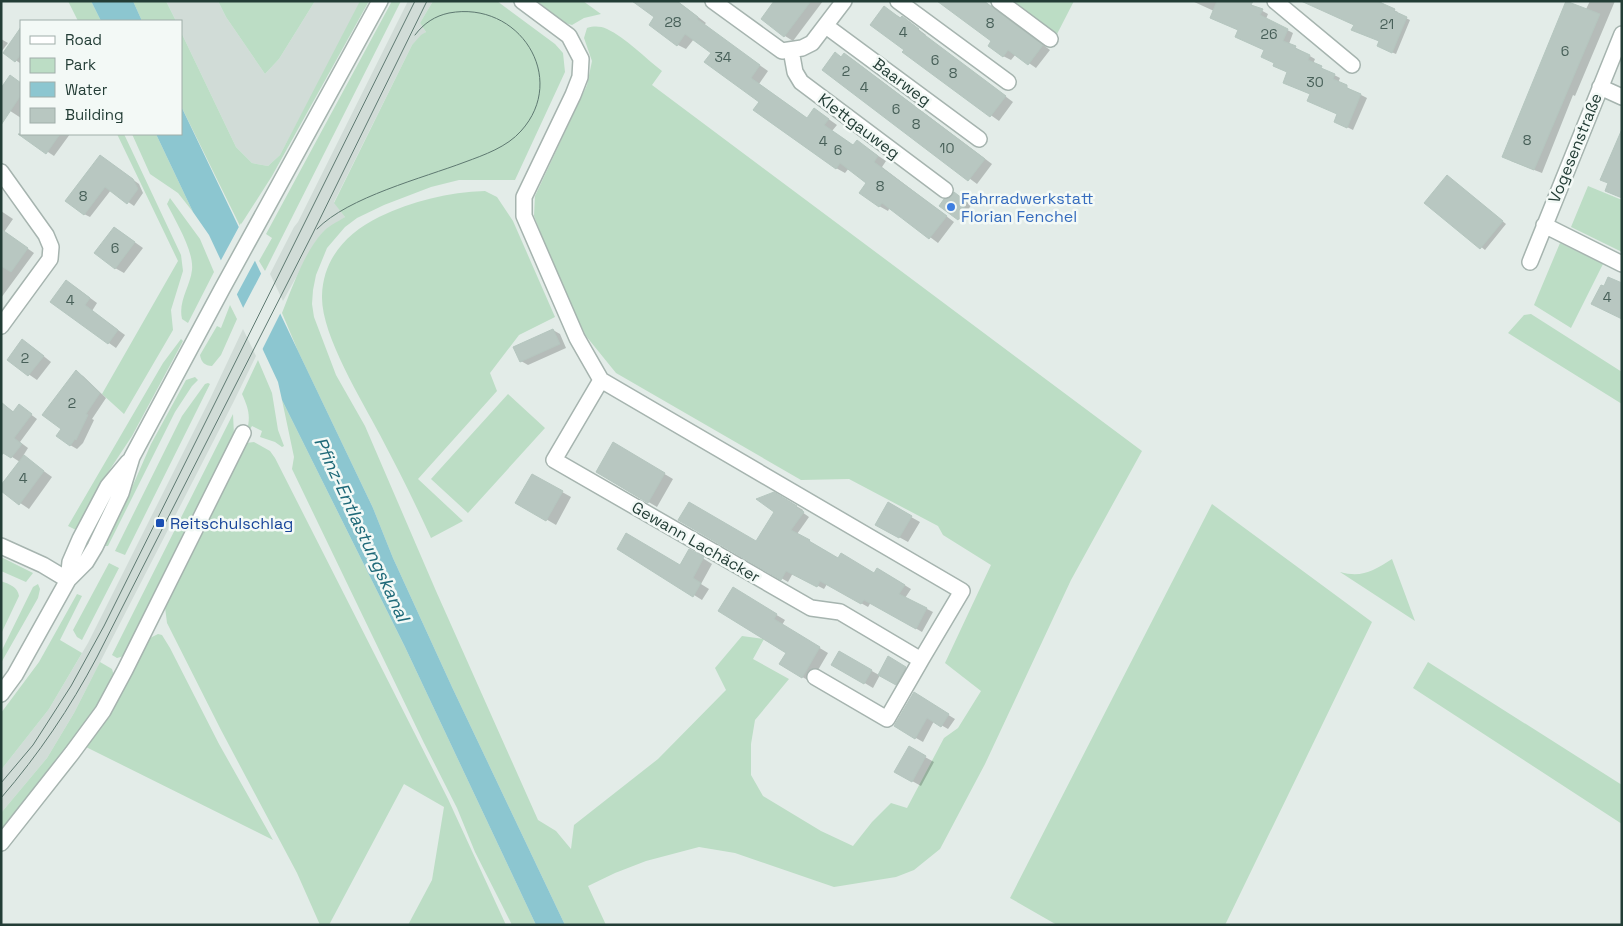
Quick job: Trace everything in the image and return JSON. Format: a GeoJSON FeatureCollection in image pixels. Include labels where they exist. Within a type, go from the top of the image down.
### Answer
{"type":"FeatureCollection","features":[{"type":"Feature","properties":{"kind":"street"},"geometry":{"type":"LineString","coordinates":[[1,694],[15,674],[68,580],[70,562],[108,486],[132,457],[380,1]]}},
{"type":"Feature","properties":{"kind":"street"},"geometry":{"type":"LineString","coordinates":[[522,1],[568,36],[581,59],[580,77],[573,95],[524,198],[524,216],[577,338],[601,380],[962,591],[887,719],[815,677]]}},
{"type":"Feature","properties":{"kind":"street"},"geometry":{"type":"LineString","coordinates":[[713,1],[782,51],[802,48],[812,43],[844,1]]}},
{"type":"Feature","properties":{"kind":"street"},"geometry":{"type":"LineString","coordinates":[[898,1],[1008,82]]}},
{"type":"Feature","properties":{"kind":"street"},"geometry":{"type":"LineString","coordinates":[[999,1],[1050,39]]}},
{"type":"Feature","properties":{"kind":"street"},"geometry":{"type":"LineString","coordinates":[[1275,1],[1352,66]]}},
{"type":"Feature","properties":{"kind":"street","name":"Baarweg"},"geometry":{"type":"LineString","coordinates":[[826,26],[979,139]]}},
{"type":"Feature","properties":{"kind":"street","name":"Vogesenstraße"},"geometry":{"type":"LineString","coordinates":[[1530,262],[1622,34]]}},
{"type":"Feature","properties":{"kind":"street","name":"Klettgauweg"},"geometry":{"type":"LineString","coordinates":[[791,50],[795,72],[801,82],[945,190]]}},
{"type":"Feature","properties":{"kind":"street"},"geometry":{"type":"LineString","coordinates":[[1600,87],[1622,97]]}},
{"type":"Feature","properties":{"kind":"street"},"geometry":{"type":"LineString","coordinates":[[1,172],[46,235],[51,247],[50,259],[1,326]]}},
{"type":"Feature","properties":{"kind":"street"},"geometry":{"type":"LineString","coordinates":[[1544,225],[1622,264]]}},
{"type":"Feature","properties":{"kind":"street","name":"Gewann Lachäcker"},"geometry":{"type":"LineString","coordinates":[[601,380],[554,460],[811,608],[840,612],[921,660]]}},
{"type":"Feature","properties":{"kind":"street"},"geometry":{"type":"LineString","coordinates":[[1,843],[103,711],[243,433]]}},
{"type":"Feature","properties":{"kind":"street"},"geometry":{"type":"LineString","coordinates":[[1,546],[68,580]]}},
{"type":"Feature","properties":{"kind":"shaded area"},"geometry":{"type":"Polygon","coordinates":[[[166,1],[218,1],[226,17],[265,74],[279,59],[315,1],[362,1],[280,155],[268,166],[252,163],[236,147],[182,34],[182,20],[176,20],[166,1]]]}},
{"type":"Feature","properties":{"kind":"shaded area"},"geometry":{"type":"Polygon","coordinates":[[[408,1],[433,1],[420,23],[426,32],[412,45],[334,202],[345,217],[324,231],[316,241],[283,301],[270,274],[298,222],[408,1]]]}},
{"type":"Feature","properties":{"kind":"shaded area"},"geometry":{"type":"Polygon","coordinates":[[[243,329],[256,356],[233,403],[74,713],[47,758],[1,813],[1,770],[49,709],[88,643],[243,329]]]}},
{"type":"Feature","properties":{"kind":"green space"},"geometry":{"type":"Polygon","coordinates":[[[68,1],[91,1],[100,20],[78,20],[68,1]]]}},
{"type":"Feature","properties":{"kind":"green space"},"geometry":{"type":"Polygon","coordinates":[[[133,1],[166,1],[176,20],[142,20],[133,1]]]}},
{"type":"Feature","properties":{"kind":"green space"},"geometry":{"type":"Polygon","coordinates":[[[218,1],[315,1],[279,59],[265,74],[226,17],[218,1]]]}},
{"type":"Feature","properties":{"kind":"green space"},"geometry":{"type":"Polygon","coordinates":[[[360,1],[369,1],[272,176],[240,226],[182,108],[182,34],[236,147],[252,163],[268,166],[280,155],[360,1]]]}},
{"type":"Feature","properties":{"kind":"green space"},"geometry":{"type":"Polygon","coordinates":[[[392,1],[401,1],[265,271],[259,261],[272,238],[266,234],[392,1]]]}},
{"type":"Feature","properties":{"kind":"green space"},"geometry":{"type":"Polygon","coordinates":[[[433,1],[497,1],[555,44],[563,53],[565,72],[515,180],[459,180],[431,187],[384,205],[357,218],[345,227],[327,248],[316,275],[312,304],[314,317],[336,375],[365,426],[538,820],[556,831],[571,849],[574,825],[658,759],[726,690],[715,668],[742,636],[764,639],[753,659],[789,679],[755,720],[751,744],[751,775],[763,796],[821,831],[853,846],[872,822],[891,803],[907,808],[944,738],[958,728],[981,691],[945,663],[991,565],[943,535],[938,526],[849,479],[801,480],[616,373],[586,336],[565,295],[534,216],[535,196],[587,85],[592,61],[584,38],[587,28],[604,28],[628,43],[662,71],[652,85],[1142,451],[1071,580],[985,764],[940,849],[914,870],[896,877],[834,887],[735,853],[699,847],[646,861],[588,886],[606,925],[565,925],[452,687],[393,558],[373,508],[298,351],[282,313],[299,271],[310,250],[327,228],[345,217],[334,203],[412,45],[426,32],[420,23],[433,1]]]}},
{"type":"Feature","properties":{"kind":"green space"},"geometry":{"type":"Polygon","coordinates":[[[537,1],[583,1],[601,14],[584,18],[572,25],[565,23],[537,1]]]}},
{"type":"Feature","properties":{"kind":"green space"},"geometry":{"type":"Polygon","coordinates":[[[1008,1],[1074,1],[1056,36],[1008,1]]]}},
{"type":"Feature","properties":{"kind":"green space"},"geometry":{"type":"Polygon","coordinates":[[[117,135],[124,135],[181,255],[183,271],[171,310],[173,330],[124,414],[102,394],[178,261],[117,135]]]}},
{"type":"Feature","properties":{"kind":"green space"},"geometry":{"type":"Polygon","coordinates":[[[132,135],[156,135],[193,212],[178,193],[150,174],[132,135]]]}},
{"type":"Feature","properties":{"kind":"green space"},"geometry":{"type":"Polygon","coordinates":[[[1588,186],[1622,200],[1622,252],[1571,227],[1588,186]]]}},
{"type":"Feature","properties":{"kind":"green space"},"geometry":{"type":"Polygon","coordinates":[[[485,191],[497,197],[513,221],[555,317],[519,335],[490,373],[497,391],[418,479],[463,521],[431,538],[400,473],[353,386],[335,348],[323,312],[323,282],[332,259],[339,248],[367,223],[392,211],[431,198],[485,191]]]}},
{"type":"Feature","properties":{"kind":"green space"},"geometry":{"type":"Polygon","coordinates":[[[170,198],[200,239],[214,272],[188,323],[182,319],[181,312],[191,276],[192,262],[184,237],[167,204],[170,198]]]}},
{"type":"Feature","properties":{"kind":"green space"},"geometry":{"type":"Polygon","coordinates":[[[1560,243],[1603,264],[1571,328],[1534,305],[1560,243]]]}},
{"type":"Feature","properties":{"kind":"green space"},"geometry":{"type":"Polygon","coordinates":[[[230,305],[237,319],[221,355],[212,366],[207,365],[202,362],[200,355],[217,326],[221,328],[230,305]]]}},
{"type":"Feature","properties":{"kind":"green space"},"geometry":{"type":"Polygon","coordinates":[[[1531,314],[1622,372],[1622,404],[1508,333],[1524,315],[1531,314]]]}},
{"type":"Feature","properties":{"kind":"green space"},"geometry":{"type":"Polygon","coordinates":[[[181,339],[183,341],[132,436],[101,483],[76,530],[68,526],[163,363],[181,339]]]}},
{"type":"Feature","properties":{"kind":"green space"},"geometry":{"type":"Polygon","coordinates":[[[258,360],[272,393],[278,430],[284,446],[282,447],[275,442],[260,437],[262,431],[252,426],[249,431],[247,430],[248,412],[242,394],[258,360]]]}},
{"type":"Feature","properties":{"kind":"green space"},"geometry":{"type":"Polygon","coordinates":[[[195,377],[198,380],[175,412],[108,546],[104,546],[151,444],[186,380],[195,377]]]}},
{"type":"Feature","properties":{"kind":"green space"},"geometry":{"type":"Polygon","coordinates":[[[205,384],[210,384],[125,555],[115,551],[182,416],[205,384]]]}},
{"type":"Feature","properties":{"kind":"green space"},"geometry":{"type":"Polygon","coordinates":[[[508,394],[545,428],[468,513],[431,479],[508,394]]]}},
{"type":"Feature","properties":{"kind":"green space"},"geometry":{"type":"Polygon","coordinates":[[[282,400],[405,647],[536,925],[512,925],[475,852],[457,808],[292,469],[294,457],[282,400]]]}},
{"type":"Feature","properties":{"kind":"green space"},"geometry":{"type":"Polygon","coordinates":[[[233,414],[234,435],[124,656],[117,658],[112,655],[233,414]]]}},
{"type":"Feature","properties":{"kind":"green space"},"geometry":{"type":"Polygon","coordinates":[[[254,442],[270,451],[275,458],[448,799],[506,925],[408,925],[432,880],[444,807],[404,784],[329,925],[320,925],[297,873],[167,623],[165,607],[246,443],[254,442]]]}},
{"type":"Feature","properties":{"kind":"green space"},"geometry":{"type":"Polygon","coordinates":[[[1212,504],[1372,622],[1225,925],[1057,925],[1010,898],[1212,504]]]}},
{"type":"Feature","properties":{"kind":"green space"},"geometry":{"type":"Polygon","coordinates":[[[1,557],[33,573],[26,582],[1,571],[1,557]]]}},
{"type":"Feature","properties":{"kind":"green space"},"geometry":{"type":"Polygon","coordinates":[[[1392,559],[1415,621],[1340,572],[1361,574],[1379,567],[1392,559]]]}},
{"type":"Feature","properties":{"kind":"green space"},"geometry":{"type":"Polygon","coordinates":[[[109,563],[119,568],[82,640],[77,637],[73,630],[109,563]]]}},
{"type":"Feature","properties":{"kind":"green space"},"geometry":{"type":"Polygon","coordinates":[[[1,581],[15,588],[19,596],[1,634],[1,581]]]}},
{"type":"Feature","properties":{"kind":"green space"},"geometry":{"type":"Polygon","coordinates":[[[38,584],[40,589],[38,598],[1,663],[1,652],[33,587],[38,584]]]}},
{"type":"Feature","properties":{"kind":"green space"},"geometry":{"type":"Polygon","coordinates":[[[77,594],[82,596],[60,640],[82,653],[49,709],[1,770],[1,713],[39,662],[77,594]]]}},
{"type":"Feature","properties":{"kind":"green space"},"geometry":{"type":"Polygon","coordinates":[[[158,634],[162,635],[170,648],[219,744],[273,840],[86,747],[102,727],[150,638],[158,634]]]}},
{"type":"Feature","properties":{"kind":"green space"},"geometry":{"type":"Polygon","coordinates":[[[100,662],[112,669],[114,676],[95,709],[74,740],[1,832],[1,813],[47,758],[74,713],[100,662]]]}},
{"type":"Feature","properties":{"kind":"green space"},"geometry":{"type":"Polygon","coordinates":[[[1428,662],[1622,785],[1622,824],[1413,688],[1428,662]]]}},
{"type":"Feature","properties":{"kind":"water"},"geometry":{"type":"Polygon","coordinates":[[[91,1],[133,1],[142,20],[100,20],[91,1]]]}},
{"type":"Feature","properties":{"kind":"water","name":"Pfinz-Entlastungskanal"},"geometry":{"type":"Polygon","coordinates":[[[182,108],[373,508],[393,558],[452,687],[565,925],[536,925],[405,647],[282,400],[278,382],[209,235],[193,212],[156,135],[182,135],[182,108]]]}},
{"type":"Feature","properties":{"kind":"pier"},"geometry":{"type":"Polygon","coordinates":[[[241,223],[257,257],[236,296],[220,262],[241,223]]]}},
{"type":"Feature","properties":{"kind":"pier"},"geometry":{"type":"Polygon","coordinates":[[[263,270],[282,310],[261,352],[242,310],[263,270]]]}},
{"type":"Feature","properties":{"kind":"building"},"geometry":{"type":"Polygon","coordinates":[[[632,1],[677,1],[698,17],[697,19],[760,65],[751,78],[807,118],[814,108],[829,119],[824,125],[853,145],[857,140],[878,156],[874,162],[947,216],[929,239],[882,203],[879,207],[859,193],[866,183],[840,163],[836,169],[753,110],[759,102],[704,62],[711,53],[685,34],[677,46],[649,25],[654,17],[632,1]]]}},
{"type":"Feature","properties":{"kind":"building"},"geometry":{"type":"Polygon","coordinates":[[[774,1],[811,1],[784,37],[761,19],[774,1]]]}},
{"type":"Feature","properties":{"kind":"building"},"geometry":{"type":"Polygon","coordinates":[[[937,1],[984,1],[1043,45],[1028,65],[1008,50],[1003,57],[988,46],[991,41],[937,1]]]}},
{"type":"Feature","properties":{"kind":"building"},"geometry":{"type":"Polygon","coordinates":[[[1217,1],[1253,1],[1251,5],[1263,9],[1260,15],[1288,29],[1283,41],[1296,46],[1295,48],[1310,55],[1308,60],[1335,74],[1333,79],[1361,94],[1347,128],[1334,122],[1337,114],[1307,101],[1310,94],[1283,83],[1287,72],[1273,66],[1274,63],[1261,57],[1264,50],[1235,37],[1238,30],[1210,18],[1217,1]]]}},
{"type":"Feature","properties":{"kind":"building"},"geometry":{"type":"Polygon","coordinates":[[[1301,1],[1377,1],[1407,17],[1392,53],[1377,46],[1379,41],[1351,30],[1354,25],[1301,1]]]}},
{"type":"Feature","properties":{"kind":"building"},"geometry":{"type":"Polygon","coordinates":[[[1566,1],[1600,14],[1534,170],[1502,157],[1566,1]]]}},
{"type":"Feature","properties":{"kind":"building"},"geometry":{"type":"Polygon","coordinates":[[[884,6],[900,18],[902,16],[1006,96],[990,117],[902,52],[904,50],[870,25],[884,6]]]}},
{"type":"Feature","properties":{"kind":"building"},"geometry":{"type":"Polygon","coordinates":[[[20,28],[20,55],[15,62],[3,53],[20,28]]]}},
{"type":"Feature","properties":{"kind":"building"},"geometry":{"type":"Polygon","coordinates":[[[835,52],[841,57],[844,53],[985,159],[968,181],[822,70],[835,52]]]}},
{"type":"Feature","properties":{"kind":"building"},"geometry":{"type":"Polygon","coordinates":[[[10,75],[20,82],[20,96],[1,125],[1,88],[10,75]]]}},
{"type":"Feature","properties":{"kind":"building"},"geometry":{"type":"Polygon","coordinates":[[[1622,129],[1622,198],[1605,191],[1608,183],[1600,180],[1622,129]]]}},
{"type":"Feature","properties":{"kind":"building"},"geometry":{"type":"Polygon","coordinates":[[[18,134],[59,135],[46,154],[18,134]]]}},
{"type":"Feature","properties":{"kind":"building"},"geometry":{"type":"Polygon","coordinates":[[[100,155],[133,179],[138,189],[127,204],[105,187],[84,215],[65,201],[100,155]]]}},
{"type":"Feature","properties":{"kind":"building"},"geometry":{"type":"Polygon","coordinates":[[[1447,175],[1503,221],[1480,249],[1424,203],[1447,175]]]}},
{"type":"Feature","properties":{"kind":"building"},"geometry":{"type":"Polygon","coordinates":[[[954,192],[967,202],[958,220],[939,206],[944,199],[952,196],[954,192]]]}},
{"type":"Feature","properties":{"kind":"building"},"geometry":{"type":"Polygon","coordinates":[[[114,227],[135,242],[115,269],[94,253],[114,227]]]}},
{"type":"Feature","properties":{"kind":"building"},"geometry":{"type":"Polygon","coordinates":[[[1,229],[28,248],[11,272],[1,266],[1,229]]]}},
{"type":"Feature","properties":{"kind":"building"},"geometry":{"type":"Polygon","coordinates":[[[1608,277],[1622,283],[1622,319],[1591,304],[1601,285],[1604,286],[1608,277]]]}},
{"type":"Feature","properties":{"kind":"building"},"geometry":{"type":"Polygon","coordinates":[[[66,280],[90,298],[85,305],[118,330],[108,344],[50,302],[66,280]]]}},
{"type":"Feature","properties":{"kind":"building"},"geometry":{"type":"Polygon","coordinates":[[[553,329],[560,344],[520,362],[513,347],[553,329]]]}},
{"type":"Feature","properties":{"kind":"building"},"geometry":{"type":"Polygon","coordinates":[[[22,339],[44,356],[28,376],[7,360],[22,339]]]}},
{"type":"Feature","properties":{"kind":"building"},"geometry":{"type":"Polygon","coordinates":[[[76,370],[100,393],[86,414],[88,415],[76,440],[70,446],[56,436],[61,429],[42,415],[76,370]]]}},
{"type":"Feature","properties":{"kind":"building"},"geometry":{"type":"Polygon","coordinates":[[[1,402],[13,412],[19,404],[32,414],[14,438],[22,444],[11,458],[3,453],[1,456],[1,402]]]}},
{"type":"Feature","properties":{"kind":"building"},"geometry":{"type":"Polygon","coordinates":[[[613,442],[665,473],[648,503],[596,472],[613,442]]]}},
{"type":"Feature","properties":{"kind":"building"},"geometry":{"type":"Polygon","coordinates":[[[24,455],[44,471],[19,505],[1,491],[1,485],[24,455]]]}},
{"type":"Feature","properties":{"kind":"building"},"geometry":{"type":"Polygon","coordinates":[[[532,474],[563,491],[546,521],[515,503],[532,474]]]}},
{"type":"Feature","properties":{"kind":"building"},"geometry":{"type":"Polygon","coordinates":[[[774,492],[804,512],[791,530],[838,558],[841,553],[874,573],[877,568],[905,585],[899,594],[927,608],[916,629],[864,600],[861,604],[820,581],[817,587],[786,571],[781,580],[678,520],[689,502],[756,541],[774,512],[756,499],[774,492]]]}},
{"type":"Feature","properties":{"kind":"building"},"geometry":{"type":"Polygon","coordinates":[[[888,502],[912,516],[899,538],[875,525],[888,502]]]}},
{"type":"Feature","properties":{"kind":"building"},"geometry":{"type":"Polygon","coordinates":[[[626,533],[680,565],[689,549],[704,557],[693,578],[701,583],[693,597],[617,549],[626,533]]]}},
{"type":"Feature","properties":{"kind":"building"},"geometry":{"type":"Polygon","coordinates":[[[733,587],[777,614],[774,619],[820,647],[802,678],[779,664],[786,653],[718,611],[733,587]]]}},
{"type":"Feature","properties":{"kind":"building"},"geometry":{"type":"Polygon","coordinates":[[[839,651],[872,670],[864,684],[831,665],[839,651]]]}},
{"type":"Feature","properties":{"kind":"building"},"geometry":{"type":"Polygon","coordinates":[[[888,656],[906,667],[896,685],[878,675],[888,656]]]}},
{"type":"Feature","properties":{"kind":"building"},"geometry":{"type":"Polygon","coordinates":[[[914,692],[949,714],[941,727],[927,718],[915,739],[894,726],[914,692]]]}},
{"type":"Feature","properties":{"kind":"building"},"geometry":{"type":"Polygon","coordinates":[[[909,746],[926,756],[912,782],[894,772],[909,746]]]}},
{"type":"Feature","properties":{"kind":"tram line"},"geometry":{"type":"LineString","coordinates":[[1,783],[33,745],[71,686],[104,626],[415,1]]}},
{"type":"Feature","properties":{"kind":"tram line"},"geometry":{"type":"LineString","coordinates":[[1,798],[53,730],[97,657],[313,233],[427,1]]}},
{"type":"Feature","properties":{"kind":"tram line"},"geometry":{"type":"LineString","coordinates":[[317,229],[347,207],[366,198],[495,150],[515,137],[535,110],[540,88],[538,67],[529,47],[515,31],[497,18],[474,12],[449,13],[430,21],[415,35]]}},
{"type":"Feature","properties":{"kind":"place","name":"Fahrradwerkstatt Florian Fenchel"},"geometry":{"type":"Point","coordinates":[951,207]}},
{"type":"Feature","properties":{"kind":"place","name":"Reitschulschlag"},"geometry":{"type":"Point","coordinates":[160,523]}}]}
